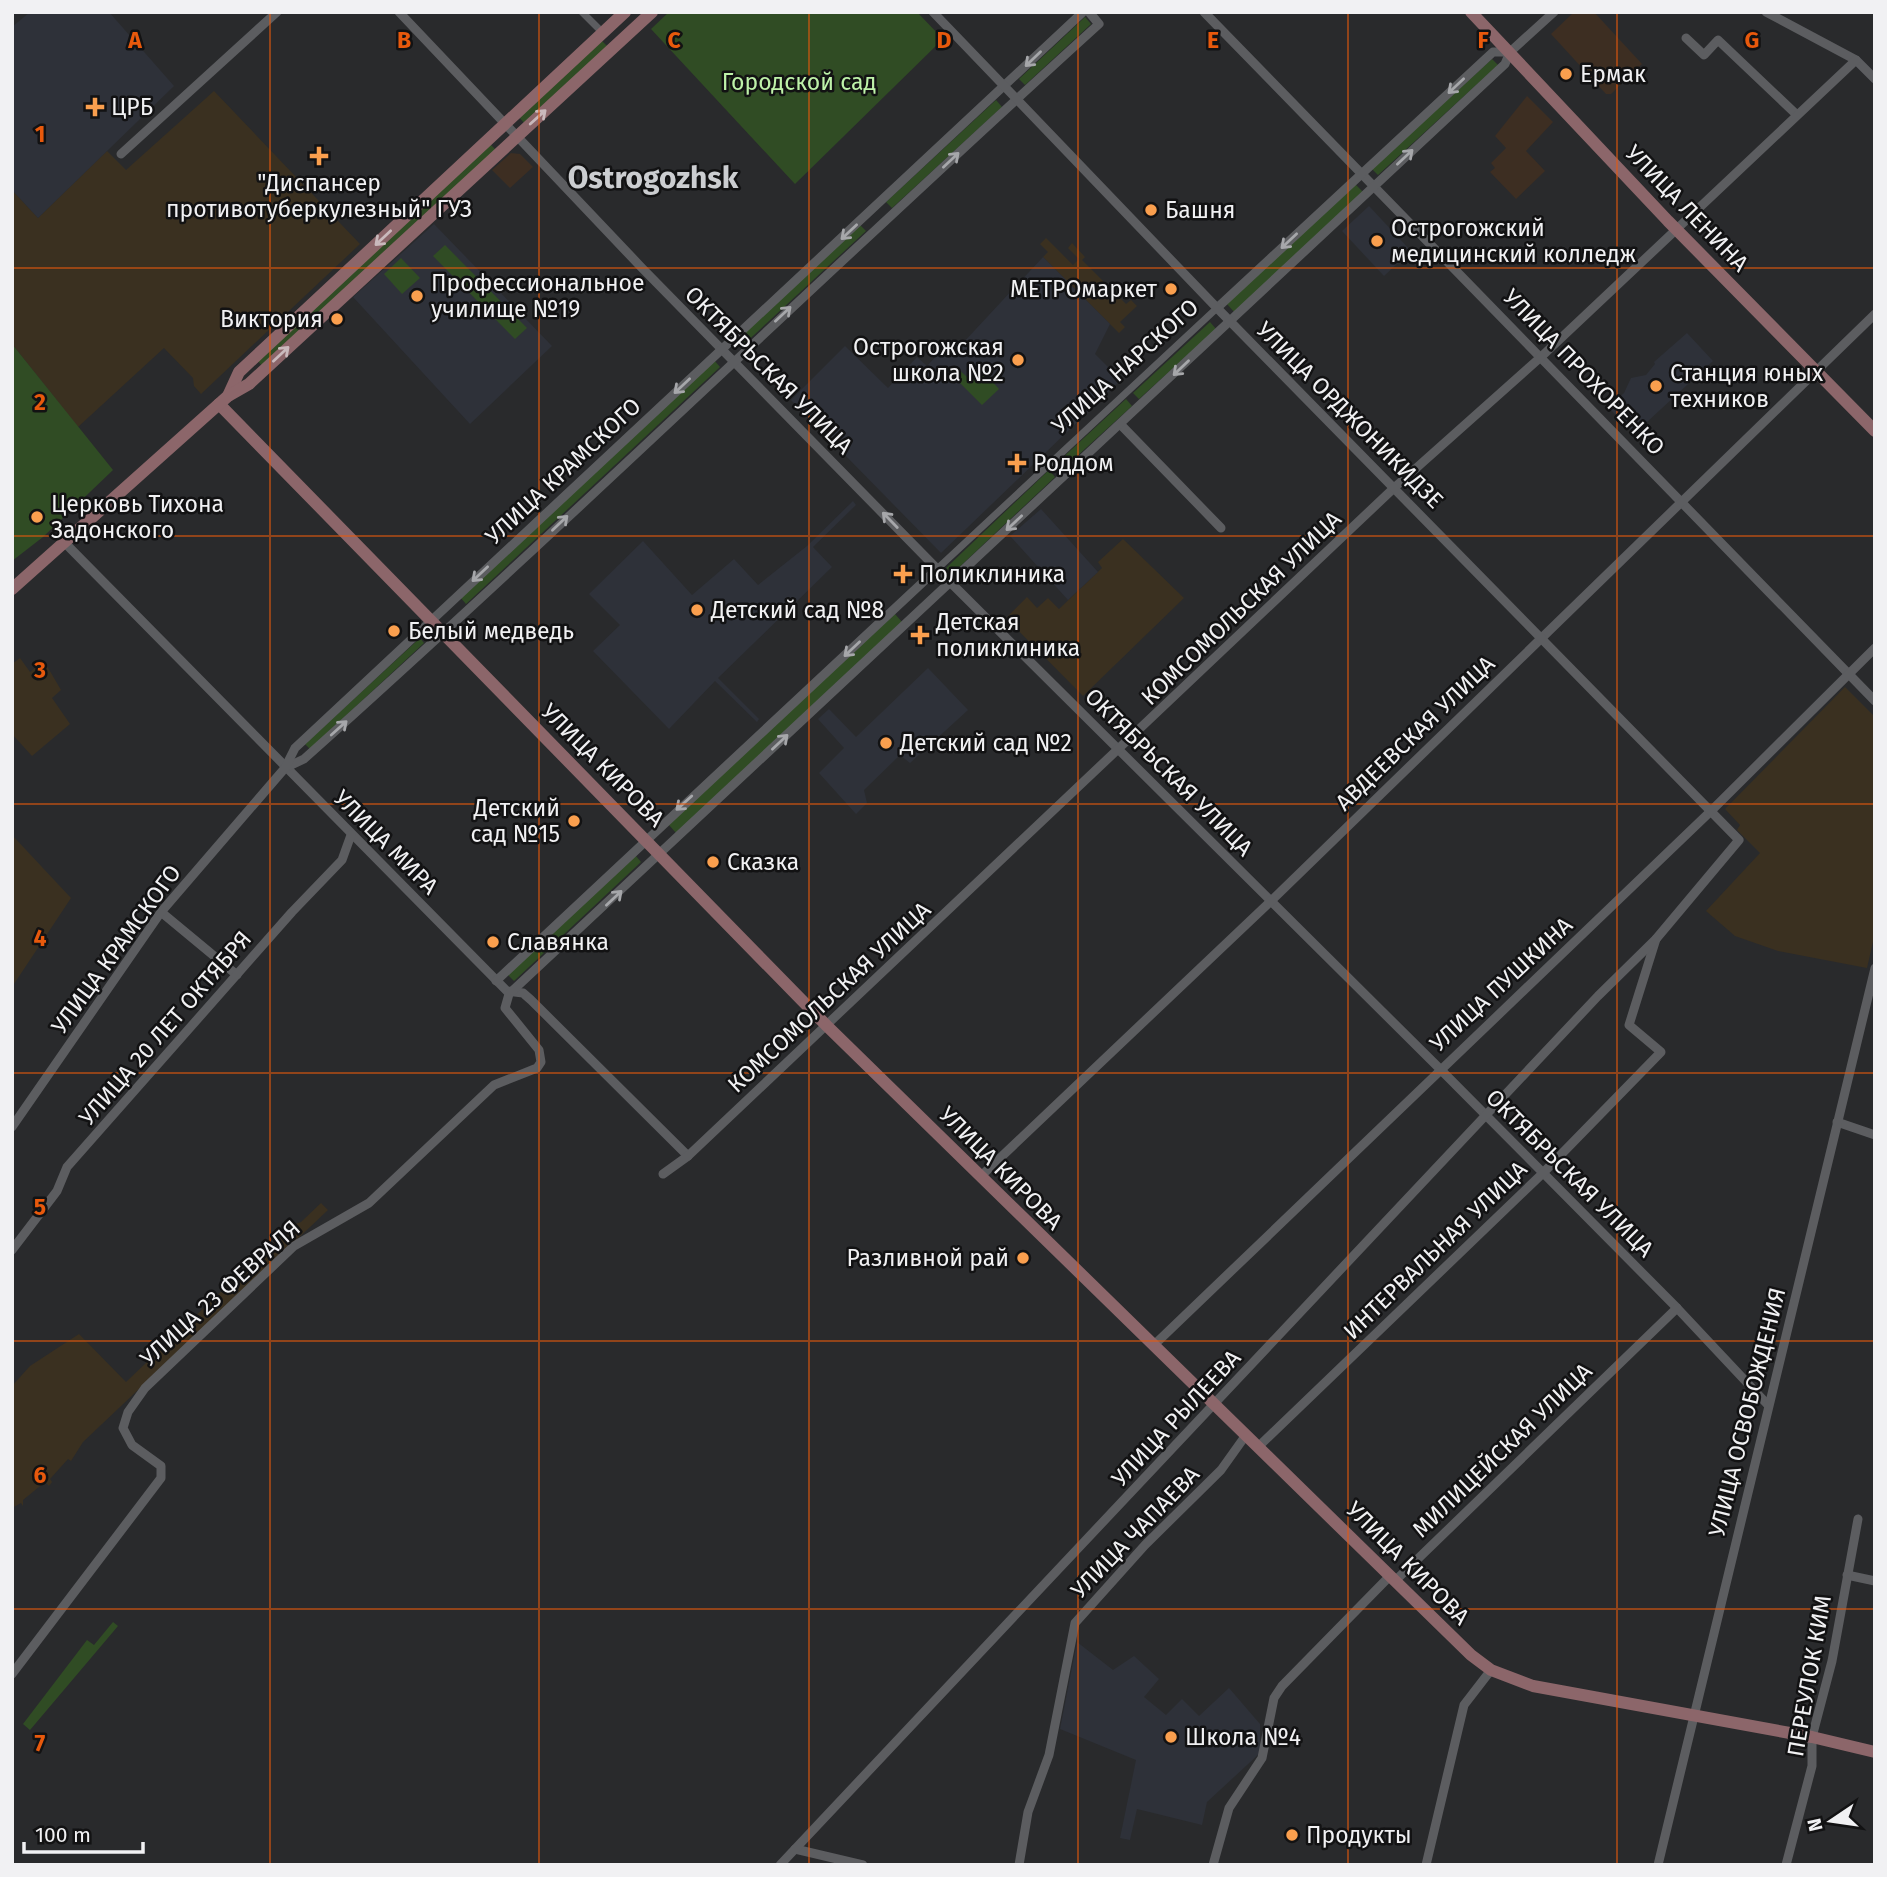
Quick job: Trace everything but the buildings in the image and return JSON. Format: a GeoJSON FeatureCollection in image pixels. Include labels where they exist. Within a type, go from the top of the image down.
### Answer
{"type":"FeatureCollection","features":[{"type":"Feature","properties":{"kind":"main road"},"geometry":{"type":"LineString","coordinates":[[223,400],[239,372],[625,12]]}},
{"type":"Feature","properties":{"kind":"main road"},"geometry":{"type":"LineString","coordinates":[[12,589],[223,400],[249,384],[652,12]]}},
{"type":"Feature","properties":{"kind":"main road","name":"УЛИЦА ЛЕНИНА"},"geometry":{"type":"LineString","coordinates":[[1471,12],[1676,229],[1875,431]]}},
{"type":"Feature","properties":{"kind":"main road"},"geometry":{"type":"LineString","coordinates":[[603,33],[615,46]]}},
{"type":"Feature","properties":{"kind":"main road","name":"УЛИЦА КИРОВА"},"geometry":{"type":"LineString","coordinates":[[223,400],[444,634],[827,1026],[1153,1346],[1397,1579],[1471,1655],[1491,1670],[1532,1686],[1812,1737],[1875,1752]]}},
{"type":"Feature","properties":{"kind":"street"},"geometry":{"type":"LineString","coordinates":[[121,154],[277,12]]}},
{"type":"Feature","properties":{"kind":"street","name":"ОКТЯБРЬСКАЯ УЛИЦА"},"geometry":{"type":"LineString","coordinates":[[399,12],[505,125],[937,569],[1486,1115],[1677,1308],[1768,1405]]}},
{"type":"Feature","properties":{"kind":"street"},"geometry":{"type":"LineString","coordinates":[[582,12],[603,33]]}},
{"type":"Feature","properties":{"kind":"street","name":"УЛИЦА ОРДЖОНИКИДЗЕ"},"geometry":{"type":"LineString","coordinates":[[933,12],[1217,308],[1712,810],[1737,836],[1738,844]]}},
{"type":"Feature","properties":{"kind":"street","name":"УЛИЦА КРАМСКОГО"},"geometry":{"type":"LineString","coordinates":[[12,1127],[161,912],[285,768],[295,748],[1083,12]]}},
{"type":"Feature","properties":{"kind":"street","name":"УЛИЦА КРАМСКОГО"},"geometry":{"type":"LineString","coordinates":[[285,768],[304,759],[444,634],[733,360],[1099,24],[1089,12]]}},
{"type":"Feature","properties":{"kind":"street","name":"УЛИЦА ПРОХОРЕНКО"},"geometry":{"type":"LineString","coordinates":[[1204,12],[1542,356],[1875,701]]}},
{"type":"Feature","properties":{"kind":"street","name":"УЛИЦА НАРСКОГО"},"geometry":{"type":"LineString","coordinates":[[509,993],[1121,425],[1505,64],[1510,52],[1554,12]]}},
{"type":"Feature","properties":{"kind":"street"},"geometry":{"type":"LineString","coordinates":[[1766,12],[1856,60],[1875,79]]}},
{"type":"Feature","properties":{"kind":"street"},"geometry":{"type":"LineString","coordinates":[[1686,38],[1704,55],[1717,40],[1797,115]]}},
{"type":"Feature","properties":{"kind":"street","name":"УЛИЦА НАРСКОГО"},"geometry":{"type":"LineString","coordinates":[[496,981],[645,838],[1493,52],[1510,52]]}},
{"type":"Feature","properties":{"kind":"street","name":"КОМСОМОЛЬСКАЯ УЛИЦА"},"geometry":{"type":"LineString","coordinates":[[663,1174],[688,1156],[1395,487],[1542,356],[1856,60]]}},
{"type":"Feature","properties":{"kind":"street"},"geometry":{"type":"LineString","coordinates":[[874,208],[885,220]]}},
{"type":"Feature","properties":{"kind":"street","name":"АВДЕЕВСКАЯ УЛИЦА"},"geometry":{"type":"LineString","coordinates":[[980,1177],[1272,900],[1875,314]]}},
{"type":"Feature","properties":{"kind":"street"},"geometry":{"type":"LineString","coordinates":[[1121,425],[1222,527]]}},
{"type":"Feature","properties":{"kind":"street","name":"УЛИЦА МИРА"},"geometry":{"type":"LineString","coordinates":[[64,542],[496,981],[509,993],[523,992],[688,1156]]}},
{"type":"Feature","properties":{"kind":"street","name":"УЛИЦА ПУШКИНА"},"geometry":{"type":"LineString","coordinates":[[1153,1346],[1439,1068],[1712,810],[1875,648]]}},
{"type":"Feature","properties":{"kind":"street","name":"УЛИЦА 20 ЛЕТ ОКТЯБРЯ"},"geometry":{"type":"LineString","coordinates":[[12,1251],[57,1191],[67,1167],[342,860],[351,835]]}},
{"type":"Feature","properties":{"kind":"street","name":"ИНТЕРВАЛЬНАЯ УЛИЦА"},"geometry":{"type":"LineString","coordinates":[[1598,996],[1656,939],[1738,844]]}},
{"type":"Feature","properties":{"kind":"street"},"geometry":{"type":"LineString","coordinates":[[161,912],[237,975]]}},
{"type":"Feature","properties":{"kind":"street","name":"ИНТЕРВАЛЬНАЯ УЛИЦА"},"geometry":{"type":"LineString","coordinates":[[1258,1447],[1542,1174],[1661,1052],[1629,1025],[1656,939]]}},
{"type":"Feature","properties":{"kind":"street","name":"УЛИЦА ОСВОБОЖДЕНИЯ"},"geometry":{"type":"LineString","coordinates":[[1658,1865],[1875,968]]}},
{"type":"Feature","properties":{"kind":"street","name":"УЛИЦА 23 ФЕВРАЛЯ"},"geometry":{"type":"LineString","coordinates":[[12,1674],[161,1478],[161,1466],[132,1445],[123,1429],[125,1417],[145,1388],[294,1246],[369,1203],[494,1085],[537,1068],[541,1062],[539,1050],[505,1008],[509,993]]}},
{"type":"Feature","properties":{"kind":"street","name":"УЛИЦА РЫЛЕЕВА"},"geometry":{"type":"LineString","coordinates":[[780,1865],[1598,996]]}},
{"type":"Feature","properties":{"kind":"street"},"geometry":{"type":"LineString","coordinates":[[1837,1122],[1875,1135]]}},
{"type":"Feature","properties":{"kind":"street","name":"МИЛИЦЕЙСКАЯ УЛИЦА"},"geometry":{"type":"LineString","coordinates":[[1213,1865],[1229,1808],[1262,1758],[1274,1698],[1304,1663],[1388,1578],[1397,1579],[1677,1308]]}},
{"type":"Feature","properties":{"kind":"street","name":"УЛИЦА ЧАПАЕВА"},"geometry":{"type":"LineString","coordinates":[[1019,1865],[1028,1812],[1049,1755],[1075,1623],[1145,1545],[1221,1470],[1246,1435]]}},
{"type":"Feature","properties":{"kind":"street","name":"ПЕРЕУЛОК КИМ"},"geometry":{"type":"LineString","coordinates":[[1786,1865],[1812,1766],[1812,1737],[1832,1661],[1858,1519]]}},
{"type":"Feature","properties":{"kind":"street","name":"ПЕРЕУЛОК КИМ"},"geometry":{"type":"LineString","coordinates":[[1847,1575],[1875,1581]]}},
{"type":"Feature","properties":{"kind":"street"},"geometry":{"type":"LineString","coordinates":[[1426,1865],[1464,1705],[1491,1670]]}},
{"type":"Feature","properties":{"kind":"street"},"geometry":{"type":"LineString","coordinates":[[795,1849],[863,1865]]}},
{"type":"Feature","properties":{"kind":"shaded area"},"geometry":{"type":"Polygon","coordinates":[[[30,12],[109,12],[174,86],[38,218],[12,190],[12,27],[30,12]]]}},
{"type":"Feature","properties":{"kind":"shaded area"},"geometry":{"type":"Polygon","coordinates":[[[1574,12],[1594,12],[1642,64],[1611,94],[1606,94],[1551,34],[1574,12]]]}},
{"type":"Feature","properties":{"kind":"shaded area"},"geometry":{"type":"Polygon","coordinates":[[[214,91],[360,244],[201,394],[194,386],[193,378],[164,348],[78,427],[12,344],[12,190],[38,218],[107,151],[126,170],[214,91]]]}},
{"type":"Feature","properties":{"kind":"shaded area"},"geometry":{"type":"Polygon","coordinates":[[[1527,96],[1553,122],[1526,151],[1545,171],[1516,199],[1490,172],[1495,168],[1491,163],[1506,148],[1495,136],[1527,96]]]}},
{"type":"Feature","properties":{"kind":"shaded area"},"geometry":{"type":"Polygon","coordinates":[[[511,153],[520,154],[533,167],[510,188],[492,170],[511,153]]]}},
{"type":"Feature","properties":{"kind":"shaded area","name":"Острогожский медицинский колледж"},"geometry":{"type":"Polygon","coordinates":[[[1369,206],[1411,251],[1384,276],[1342,231],[1369,206]]]}},
{"type":"Feature","properties":{"kind":"shaded area"},"geometry":{"type":"Polygon","coordinates":[[[434,224],[552,346],[470,424],[353,297],[434,224]]]}},
{"type":"Feature","properties":{"kind":"shaded area"},"geometry":{"type":"Polygon","coordinates":[[[1046,238],[1073,265],[1079,259],[1068,248],[1072,243],[1085,257],[1082,260],[1126,304],[1131,300],[1137,306],[1120,322],[1125,327],[1119,333],[1043,257],[1048,252],[1040,244],[1046,238]]]}},
{"type":"Feature","properties":{"kind":"shaded area"},"geometry":{"type":"Polygon","coordinates":[[[1043,257],[1110,324],[1095,354],[1121,380],[941,553],[791,400],[845,346],[888,388],[917,357],[927,366],[941,351],[949,358],[1043,257]]]}},
{"type":"Feature","properties":{"kind":"shaded area","name":"Станция юных техников"},"geometry":{"type":"Polygon","coordinates":[[[1687,333],[1713,361],[1634,434],[1608,407],[1624,393],[1631,378],[1646,375],[1654,362],[1687,333]]]}},
{"type":"Feature","properties":{"kind":"shaded area","name":"Детский сад №8"},"geometry":{"type":"Polygon","coordinates":[[[853,501],[856,505],[813,547],[832,567],[718,678],[759,719],[757,722],[715,681],[669,729],[593,651],[620,625],[589,594],[643,541],[692,595],[734,559],[758,585],[807,546],[853,501]]]}},
{"type":"Feature","properties":{"kind":"shaded area"},"geometry":{"type":"Polygon","coordinates":[[[1041,509],[1098,572],[1068,600],[1010,536],[1041,509]]]}},
{"type":"Feature","properties":{"kind":"shaded area"},"geometry":{"type":"Polygon","coordinates":[[[1123,539],[1184,598],[1083,696],[1006,618],[1027,597],[1037,608],[1048,598],[1059,609],[1102,568],[1098,562],[1123,539]]]}},
{"type":"Feature","properties":{"kind":"shaded area"},"geometry":{"type":"Polygon","coordinates":[[[20,658],[30,672],[44,661],[61,690],[52,698],[70,724],[32,756],[12,734],[12,664],[20,658]]]}},
{"type":"Feature","properties":{"kind":"shaded area","name":"Детский сад №2"},"geometry":{"type":"Polygon","coordinates":[[[928,668],[968,710],[910,763],[900,755],[864,790],[867,803],[856,814],[819,773],[844,748],[818,719],[829,709],[856,737],[928,668]]]}},
{"type":"Feature","properties":{"kind":"shaded area"},"geometry":{"type":"Polygon","coordinates":[[[1845,687],[1875,717],[1875,933],[1867,968],[1778,951],[1735,936],[1706,911],[1760,853],[1737,830],[1740,825],[1725,809],[1845,687]]]}},
{"type":"Feature","properties":{"kind":"shaded area"},"geometry":{"type":"Polygon","coordinates":[[[12,835],[71,898],[12,987],[12,835]]]}},
{"type":"Feature","properties":{"kind":"shaded area"},"geometry":{"type":"Polygon","coordinates":[[[321,1203],[328,1210],[83,1442],[71,1461],[68,1459],[50,1479],[52,1482],[49,1486],[45,1482],[23,1500],[23,1506],[21,1503],[12,1508],[12,1386],[30,1366],[79,1334],[126,1382],[290,1226],[301,1222],[321,1203]]]}},
{"type":"Feature","properties":{"kind":"shaded area","name":"Школа №4"},"geometry":{"type":"Polygon","coordinates":[[[1077,1642],[1113,1670],[1134,1656],[1159,1679],[1144,1697],[1166,1715],[1182,1699],[1199,1716],[1229,1688],[1260,1724],[1260,1753],[1207,1802],[1202,1825],[1137,1809],[1130,1840],[1120,1838],[1136,1760],[1060,1729],[1077,1642]]]}},
{"type":"Feature","properties":{"kind":"green space","name":"Городской сад"},"geometry":{"type":"Polygon","coordinates":[[[669,12],[917,12],[943,39],[795,184],[651,29],[669,12]]]}},
{"type":"Feature","properties":{"kind":"green space"},"geometry":{"type":"Polygon","coordinates":[[[1085,17],[1091,24],[1025,85],[1019,79],[1085,17]]]}},
{"type":"Feature","properties":{"kind":"green space"},"geometry":{"type":"Polygon","coordinates":[[[602,41],[609,48],[525,124],[519,117],[602,41]]]}},
{"type":"Feature","properties":{"kind":"green space"},"geometry":{"type":"Polygon","coordinates":[[[1492,59],[1498,65],[1378,175],[1372,169],[1492,59]]]}},
{"type":"Feature","properties":{"kind":"green space"},"geometry":{"type":"Polygon","coordinates":[[[996,100],[1002,107],[892,208],[886,202],[996,100]]]}},
{"type":"Feature","properties":{"kind":"green space"},"geometry":{"type":"Polygon","coordinates":[[[490,144],[496,150],[262,366],[258,361],[490,144]]]}},
{"type":"Feature","properties":{"kind":"green space"},"geometry":{"type":"Polygon","coordinates":[[[1354,183],[1363,192],[1235,313],[1227,304],[1354,183]]]}},
{"type":"Feature","properties":{"kind":"green space"},"geometry":{"type":"Polygon","coordinates":[[[860,225],[866,231],[741,347],[735,341],[860,225]]]}},
{"type":"Feature","properties":{"kind":"green space"},"geometry":{"type":"Polygon","coordinates":[[[445,245],[527,328],[515,339],[433,256],[445,245]]]}},
{"type":"Feature","properties":{"kind":"green space"},"geometry":{"type":"Polygon","coordinates":[[[401,258],[420,278],[402,294],[384,274],[401,258]]]}},
{"type":"Feature","properties":{"kind":"green space"},"geometry":{"type":"Polygon","coordinates":[[[1210,322],[1216,329],[1139,399],[1133,393],[1210,322]]]}},
{"type":"Feature","properties":{"kind":"green space"},"geometry":{"type":"Polygon","coordinates":[[[12,344],[113,470],[43,537],[12,561],[12,344]]]}},
{"type":"Feature","properties":{"kind":"green space"},"geometry":{"type":"Polygon","coordinates":[[[714,360],[720,367],[466,604],[460,597],[714,360]]]}},
{"type":"Feature","properties":{"kind":"green space"},"geometry":{"type":"Polygon","coordinates":[[[955,366],[967,377],[978,366],[999,389],[982,405],[949,372],[955,366]]]}},
{"type":"Feature","properties":{"kind":"green space"},"geometry":{"type":"Polygon","coordinates":[[[1126,399],[1132,406],[1064,468],[1058,462],[1126,399]]]}},
{"type":"Feature","properties":{"kind":"green space"},"geometry":{"type":"Polygon","coordinates":[[[1049,470],[1055,477],[952,574],[946,568],[1049,470]]]}},
{"type":"Feature","properties":{"kind":"green space"},"geometry":{"type":"Polygon","coordinates":[[[895,614],[902,622],[677,834],[668,824],[895,614]]]}},
{"type":"Feature","properties":{"kind":"green space"},"geometry":{"type":"Polygon","coordinates":[[[420,638],[424,643],[310,749],[305,744],[420,638]]]}},
{"type":"Feature","properties":{"kind":"green space"},"geometry":{"type":"Polygon","coordinates":[[[635,855],[641,862],[514,981],[508,975],[635,855]]]}},
{"type":"Feature","properties":{"kind":"green space"},"geometry":{"type":"Polygon","coordinates":[[[113,1622],[118,1626],[30,1730],[23,1724],[87,1640],[94,1645],[113,1622]]]}},
{"type":"Feature","properties":{"kind":"place","name":"Ермак"},"geometry":{"type":"Point","coordinates":[1566,74]}},
{"type":"Feature","properties":{"kind":"place","name":"ЦРБ"},"geometry":{"type":"Point","coordinates":[95,107]}},
{"type":"Feature","properties":{"kind":"place","name":"\"Диспансер противотуберкулезный\" ГУЗ"},"geometry":{"type":"Point","coordinates":[319,156]}},
{"type":"Feature","properties":{"kind":"place","name":"Башня"},"geometry":{"type":"Point","coordinates":[1151,210]}},
{"type":"Feature","properties":{"kind":"place","name":"Острогожский медицинский колледж"},"geometry":{"type":"Point","coordinates":[1377,241]}},
{"type":"Feature","properties":{"kind":"place","name":"МЕТРОмаркет"},"geometry":{"type":"Point","coordinates":[1171,289]}},
{"type":"Feature","properties":{"kind":"place","name":"Профессиональное училище №19"},"geometry":{"type":"Point","coordinates":[417,296]}},
{"type":"Feature","properties":{"kind":"place","name":"Виктория"},"geometry":{"type":"Point","coordinates":[337,319]}},
{"type":"Feature","properties":{"kind":"place","name":"Острогожская школа №2"},"geometry":{"type":"Point","coordinates":[1018,360]}},
{"type":"Feature","properties":{"kind":"place","name":"Станция юных техников"},"geometry":{"type":"Point","coordinates":[1656,386]}},
{"type":"Feature","properties":{"kind":"place","name":"Роддом"},"geometry":{"type":"Point","coordinates":[1017,463]}},
{"type":"Feature","properties":{"kind":"place","name":"Церковь Тихона Задонского"},"geometry":{"type":"Point","coordinates":[37,517]}},
{"type":"Feature","properties":{"kind":"place","name":"Поликлиника"},"geometry":{"type":"Point","coordinates":[903,574]}},
{"type":"Feature","properties":{"kind":"place","name":"Детский сад №8"},"geometry":{"type":"Point","coordinates":[697,610]}},
{"type":"Feature","properties":{"kind":"place","name":"Белый медведь"},"geometry":{"type":"Point","coordinates":[394,631]}},
{"type":"Feature","properties":{"kind":"place","name":"Детская поликлиника"},"geometry":{"type":"Point","coordinates":[920,635]}},
{"type":"Feature","properties":{"kind":"place","name":"Детский сад №2"},"geometry":{"type":"Point","coordinates":[886,743]}},
{"type":"Feature","properties":{"kind":"place","name":"Детский сад №15"},"geometry":{"type":"Point","coordinates":[574,821]}},
{"type":"Feature","properties":{"kind":"place","name":"Сказка"},"geometry":{"type":"Point","coordinates":[713,862]}},
{"type":"Feature","properties":{"kind":"place","name":"Славянка"},"geometry":{"type":"Point","coordinates":[493,942]}},
{"type":"Feature","properties":{"kind":"place","name":"Разливной рай"},"geometry":{"type":"Point","coordinates":[1023,1258]}},
{"type":"Feature","properties":{"kind":"place","name":"Школа №4"},"geometry":{"type":"Point","coordinates":[1171,1737]}},
{"type":"Feature","properties":{"kind":"place","name":"Продукты"},"geometry":{"type":"Point","coordinates":[1292,1835]}},
{"type":"Feature","properties":{"kind":"district","name":"Ostrogozhsk"},"geometry":{"type":"Point","coordinates":[653,178]}}]}
